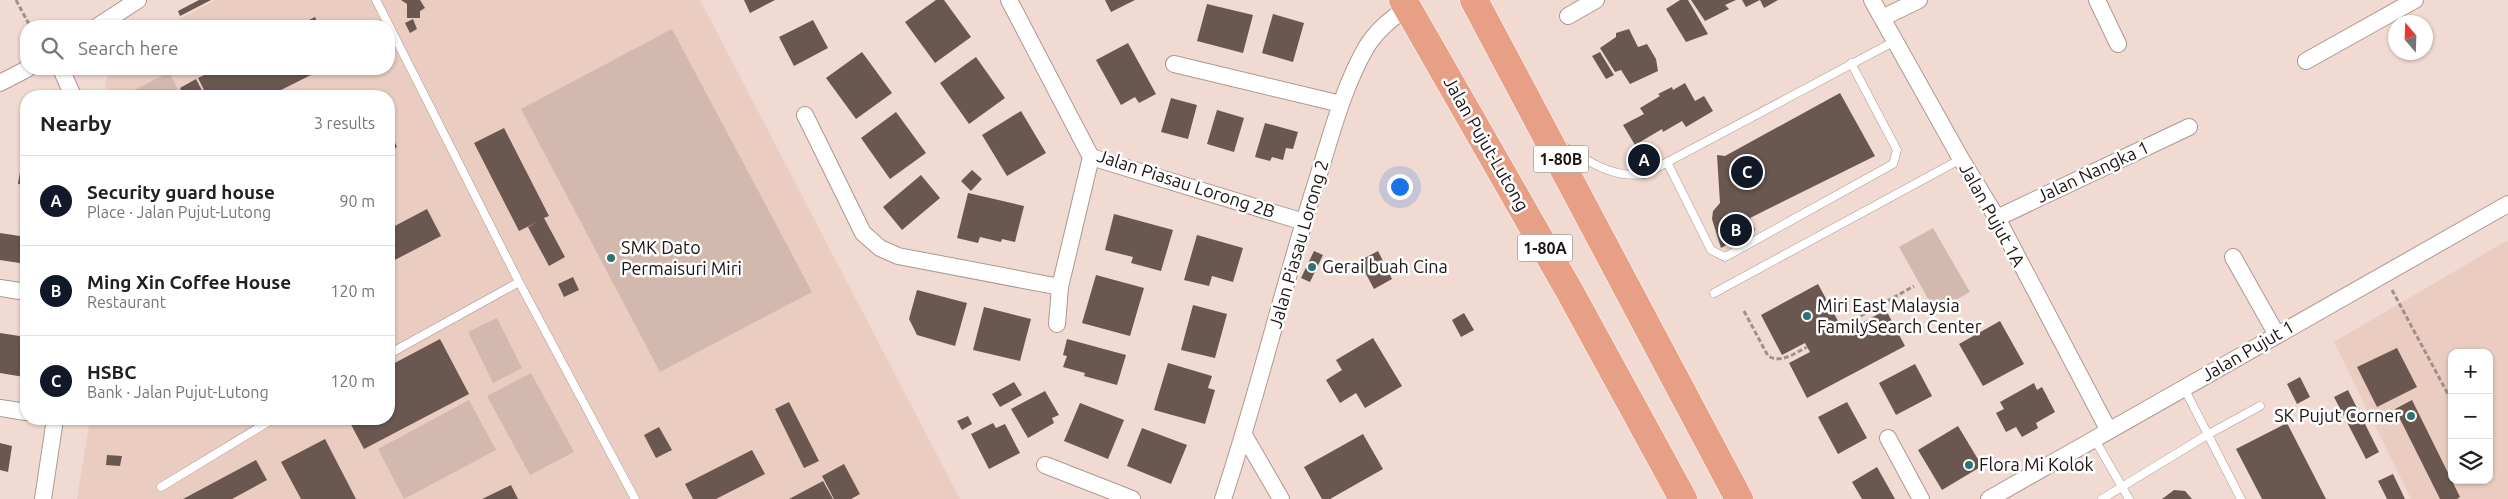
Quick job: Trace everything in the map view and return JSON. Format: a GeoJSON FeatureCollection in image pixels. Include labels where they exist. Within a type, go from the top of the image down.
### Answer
{"type":"FeatureCollection","features":[{"type":"Feature","properties":{"kind":"highway","name":"1-80B"},"geometry":{"type":"LineString","coordinates":[[1474,0],[1739,499]]}},
{"type":"Feature","properties":{"kind":"highway","name":"Jalan Pujut-Lutong"},"geometry":{"type":"LineString","coordinates":[[1406,4],[1570,292],[1683,499]]}},
{"type":"Feature","properties":{"kind":"street"},"geometry":{"type":"LineString","coordinates":[[107,20],[138,0]]}},
{"type":"Feature","properties":{"kind":"street","name":"Jalan Piasau Lorong 2B"},"geometry":{"type":"LineString","coordinates":[[1009,0],[1091,157],[1304,222]]}},
{"type":"Feature","properties":{"kind":"street"},"geometry":{"type":"LineString","coordinates":[[1568,16],[1596,0]]}},
{"type":"Feature","properties":{"kind":"street","name":"Jalan Pujut 1A"},"geometry":{"type":"LineString","coordinates":[[1872,0],[1961,159],[1997,218],[2102,435]]}},
{"type":"Feature","properties":{"kind":"street"},"geometry":{"type":"LineString","coordinates":[[1882,18],[1919,0]]}},
{"type":"Feature","properties":{"kind":"street"},"geometry":{"type":"LineString","coordinates":[[2097,0],[2118,44]]}},
{"type":"Feature","properties":{"kind":"street"},"geometry":{"type":"LineString","coordinates":[[2306,61],[2415,0]]}},
{"type":"Feature","properties":{"kind":"street","name":"Jalan Piasau Lorong 2"},"geometry":{"type":"LineString","coordinates":[[1223,499],[1244,435],[1304,222],[1341,104],[1367,46],[1388,20],[1406,4]]}},
{"type":"Feature","properties":{"kind":"street"},"geometry":{"type":"LineString","coordinates":[[1174,64],[1341,104]]}},
{"type":"Feature","properties":{"kind":"street"},"geometry":{"type":"LineString","coordinates":[[0,83],[20,73]]}},
{"type":"Feature","properties":{"kind":"street"},"geometry":{"type":"LineString","coordinates":[[64,75],[70,90]]}},
{"type":"Feature","properties":{"kind":"street"},"geometry":{"type":"LineString","coordinates":[[805,115],[863,233],[880,248],[898,256],[1060,287]]}},
{"type":"Feature","properties":{"kind":"street","name":"Jalan Nangka 1"},"geometry":{"type":"LineString","coordinates":[[1997,218],[2188,127]]}},
{"type":"Feature","properties":{"kind":"street"},"geometry":{"type":"LineString","coordinates":[[1058,324],[1060,287],[1091,157]]}},
{"type":"Feature","properties":{"kind":"street","name":"Jalan Pujut 1"},"geometry":{"type":"LineString","coordinates":[[1989,499],[2508,204]]}},
{"type":"Feature","properties":{"kind":"street"},"geometry":{"type":"LineString","coordinates":[[2233,257],[2277,335]]}},
{"type":"Feature","properties":{"kind":"street"},"geometry":{"type":"LineString","coordinates":[[0,288],[20,291]]}},
{"type":"Feature","properties":{"kind":"street"},"geometry":{"type":"LineString","coordinates":[[0,408],[20,411]]}},
{"type":"Feature","properties":{"kind":"street"},"geometry":{"type":"LineString","coordinates":[[42,499],[54,425]]}},
{"type":"Feature","properties":{"kind":"street"},"geometry":{"type":"LineString","coordinates":[[1244,435],[1281,499]]}},
{"type":"Feature","properties":{"kind":"street"},"geometry":{"type":"LineString","coordinates":[[1888,438],[1920,499]]}},
{"type":"Feature","properties":{"kind":"street"},"geometry":{"type":"LineString","coordinates":[[1045,466],[1132,499]]}},
{"type":"Feature","properties":{"kind":"lane"},"geometry":{"type":"LineString","coordinates":[[376,0],[386,20]]}},
{"type":"Feature","properties":{"kind":"lane"},"geometry":{"type":"LineString","coordinates":[[395,37],[519,282],[635,499]]}},
{"type":"Feature","properties":{"kind":"lane"},"geometry":{"type":"LineString","coordinates":[[1550,140],[1604,169],[1628,176],[1645,174],[1851,62],[1894,41]]}},
{"type":"Feature","properties":{"kind":"lane"},"geometry":{"type":"LineString","coordinates":[[1667,162],[1711,250],[1724,256],[1893,164],[1897,150],[1851,62]]}},
{"type":"Feature","properties":{"kind":"lane"},"geometry":{"type":"LineString","coordinates":[[1714,293],[1961,159]]}},
{"type":"Feature","properties":{"kind":"lane"},"geometry":{"type":"LineString","coordinates":[[395,351],[519,282]]}},
{"type":"Feature","properties":{"kind":"lane"},"geometry":{"type":"LineString","coordinates":[[2184,388],[2241,499]]}},
{"type":"Feature","properties":{"kind":"lane"},"geometry":{"type":"LineString","coordinates":[[2102,499],[2207,435],[2260,406]]}},
{"type":"Feature","properties":{"kind":"lane"},"geometry":{"type":"LineString","coordinates":[[161,487],[263,425]]}},
{"type":"Feature","properties":{"kind":"lane"},"geometry":{"type":"LineString","coordinates":[[2102,435],[2122,487],[2129,499]]}},
{"type":"Feature","properties":{"kind":"path"},"geometry":{"type":"LineString","coordinates":[[16,0],[27,20]]}},
{"type":"Feature","properties":{"kind":"path"},"geometry":{"type":"LineString","coordinates":[[2383,274],[2448,394]]}},
{"type":"Feature","properties":{"kind":"path"},"geometry":{"type":"LineString","coordinates":[[1841,327],[1914,286]]}},
{"type":"Feature","properties":{"kind":"path"},"geometry":{"type":"LineString","coordinates":[[1744,311],[1768,356],[1784,358],[1807,347]]}},
{"type":"Feature","properties":{"kind":"shaded area","name":"SMK Dato Permaisuri Miri"},"geometry":{"type":"Polygon","coordinates":[[[216,0],[700,0],[960,499],[77,499],[89,425],[395,425],[395,90],[108,90],[105,83],[108,75],[395,75],[395,20],[178,20],[216,0]]]}},
{"type":"Feature","properties":{"kind":"shaded area"},"geometry":{"type":"Polygon","coordinates":[[[672,29],[812,292],[660,372],[521,109],[672,29]]]}},
{"type":"Feature","properties":{"kind":"shaded area"},"geometry":{"type":"Polygon","coordinates":[[[163,75],[170,75],[178,90],[135,90],[163,75]]]}},
{"type":"Feature","properties":{"kind":"shaded area"},"geometry":{"type":"Polygon","coordinates":[[[1933,228],[1970,292],[1935,311],[1899,247],[1933,228]]]}},
{"type":"Feature","properties":{"kind":"shaded area","name":"SK Pujut Corner"},"geometry":{"type":"Polygon","coordinates":[[[2508,240],[2508,499],[2411,499],[2334,342],[2508,240]]]}},
{"type":"Feature","properties":{"kind":"shaded area"},"geometry":{"type":"Polygon","coordinates":[[[497,318],[522,368],[493,383],[468,332],[497,318]]]}},
{"type":"Feature","properties":{"kind":"shaded area"},"geometry":{"type":"Polygon","coordinates":[[[531,373],[574,452],[530,475],[487,396],[531,373]]]}},
{"type":"Feature","properties":{"kind":"shaded area"},"geometry":{"type":"Polygon","coordinates":[[[469,400],[496,450],[404,499],[378,449],[469,400]]]}},
{"type":"Feature","properties":{"kind":"building"},"geometry":{"type":"Polygon","coordinates":[[[199,0],[211,0],[180,16],[178,11],[199,0]]]}},
{"type":"Feature","properties":{"kind":"building"},"geometry":{"type":"Polygon","coordinates":[[[401,0],[420,0],[425,8],[420,11],[420,18],[407,18],[407,4],[401,0]]]}},
{"type":"Feature","properties":{"kind":"building"},"geometry":{"type":"Polygon","coordinates":[[[744,0],[775,0],[750,13],[744,0]]]}},
{"type":"Feature","properties":{"kind":"building"},"geometry":{"type":"Polygon","coordinates":[[[936,0],[944,0],[971,37],[935,63],[905,22],[936,0]]]}},
{"type":"Feature","properties":{"kind":"building"},"geometry":{"type":"Polygon","coordinates":[[[1105,0],[1135,0],[1111,12],[1105,0]]]}},
{"type":"Feature","properties":{"kind":"building"},"geometry":{"type":"Polygon","coordinates":[[[1680,0],[1688,0],[1708,34],[1686,42],[1666,9],[1680,0]]]}},
{"type":"Feature","properties":{"kind":"building"},"geometry":{"type":"Polygon","coordinates":[[[1691,0],[1736,0],[1725,5],[1729,9],[1705,21],[1691,0]]]}},
{"type":"Feature","properties":{"kind":"building"},"geometry":{"type":"Polygon","coordinates":[[[1742,0],[1760,0],[1746,7],[1742,0]]]}},
{"type":"Feature","properties":{"kind":"building"},"geometry":{"type":"Polygon","coordinates":[[[1760,0],[1778,0],[1764,8],[1760,0]]]}},
{"type":"Feature","properties":{"kind":"building"},"geometry":{"type":"Polygon","coordinates":[[[1207,4],[1253,15],[1243,53],[1197,41],[1207,4]]]}},
{"type":"Feature","properties":{"kind":"building"},"geometry":{"type":"Polygon","coordinates":[[[1273,14],[1304,23],[1293,62],[1262,53],[1273,14]]]}},
{"type":"Feature","properties":{"kind":"building"},"geometry":{"type":"Polygon","coordinates":[[[413,19],[417,29],[410,33],[405,23],[413,19]]]}},
{"type":"Feature","properties":{"kind":"building"},"geometry":{"type":"Polygon","coordinates":[[[813,20],[828,48],[794,66],[779,37],[813,20]]]}},
{"type":"Feature","properties":{"kind":"building"},"geometry":{"type":"Polygon","coordinates":[[[1629,29],[1638,47],[1647,44],[1656,59],[1658,71],[1630,84],[1621,70],[1615,72],[1600,48],[1616,37],[1616,33],[1629,29]]]}},
{"type":"Feature","properties":{"kind":"building"},"geometry":{"type":"Polygon","coordinates":[[[1128,43],[1156,94],[1139,103],[1135,97],[1121,105],[1096,60],[1128,43]]]}},
{"type":"Feature","properties":{"kind":"building"},"geometry":{"type":"Polygon","coordinates":[[[862,52],[892,93],[856,119],[826,78],[862,52]]]}},
{"type":"Feature","properties":{"kind":"building"},"geometry":{"type":"Polygon","coordinates":[[[1600,52],[1614,75],[1606,79],[1592,56],[1600,52]]]}},
{"type":"Feature","properties":{"kind":"building"},"geometry":{"type":"Polygon","coordinates":[[[976,57],[1005,98],[969,124],[940,83],[976,57]]]}},
{"type":"Feature","properties":{"kind":"building"},"geometry":{"type":"Polygon","coordinates":[[[204,75],[311,75],[281,90],[204,90],[198,78],[204,75]]]}},
{"type":"Feature","properties":{"kind":"building"},"geometry":{"type":"Polygon","coordinates":[[[196,79],[202,90],[181,90],[180,88],[196,79]]]}},
{"type":"Feature","properties":{"kind":"building"},"geometry":{"type":"Polygon","coordinates":[[[1685,83],[1695,101],[1704,96],[1713,111],[1686,127],[1682,121],[1663,132],[1662,129],[1635,145],[1623,125],[1644,114],[1640,108],[1660,96],[1658,94],[1672,87],[1673,90],[1685,83]]]}},
{"type":"Feature","properties":{"kind":"building"},"geometry":{"type":"Polygon","coordinates":[[[1840,93],[1875,156],[1750,218],[1755,230],[1721,248],[1712,219],[1713,211],[1720,203],[1717,155],[1725,156],[1840,93]]]}},
{"type":"Feature","properties":{"kind":"building"},"geometry":{"type":"Polygon","coordinates":[[[1171,98],[1197,105],[1188,139],[1161,132],[1171,98]]]}},
{"type":"Feature","properties":{"kind":"building"},"geometry":{"type":"Polygon","coordinates":[[[1217,110],[1244,118],[1234,152],[1207,144],[1217,110]]]}},
{"type":"Feature","properties":{"kind":"building"},"geometry":{"type":"Polygon","coordinates":[[[1021,111],[1046,153],[1007,176],[982,135],[1021,111]]]}},
{"type":"Feature","properties":{"kind":"building"},"geometry":{"type":"Polygon","coordinates":[[[896,112],[926,153],[890,179],[861,138],[896,112]]]}},
{"type":"Feature","properties":{"kind":"building"},"geometry":{"type":"Polygon","coordinates":[[[1265,123],[1298,132],[1293,149],[1286,148],[1283,160],[1272,157],[1270,161],[1255,157],[1265,123]]]}},
{"type":"Feature","properties":{"kind":"building"},"geometry":{"type":"Polygon","coordinates":[[[504,128],[549,216],[544,218],[565,257],[549,266],[528,227],[537,222],[519,231],[474,143],[504,128]]]}},
{"type":"Feature","properties":{"kind":"building"},"geometry":{"type":"Polygon","coordinates":[[[1647,154],[1651,162],[1642,166],[1638,158],[1647,154]]]}},
{"type":"Feature","properties":{"kind":"building"},"geometry":{"type":"Polygon","coordinates":[[[972,170],[982,179],[971,191],[961,181],[972,170]]]}},
{"type":"Feature","properties":{"kind":"building"},"geometry":{"type":"Polygon","coordinates":[[[921,175],[940,198],[902,230],[883,207],[921,175]]]}},
{"type":"Feature","properties":{"kind":"building"},"geometry":{"type":"Polygon","coordinates":[[[968,193],[1024,206],[1015,242],[1002,239],[1001,242],[980,237],[978,243],[957,238],[968,193]]]}},
{"type":"Feature","properties":{"kind":"building"},"geometry":{"type":"Polygon","coordinates":[[[427,209],[441,236],[395,260],[395,226],[427,209]]]}},
{"type":"Feature","properties":{"kind":"building"},"geometry":{"type":"Polygon","coordinates":[[[1114,214],[1173,230],[1161,271],[1131,263],[1133,257],[1105,250],[1114,214]]]}},
{"type":"Feature","properties":{"kind":"building"},"geometry":{"type":"Polygon","coordinates":[[[0,233],[20,236],[20,263],[0,260],[0,233]]]}},
{"type":"Feature","properties":{"kind":"building"},"geometry":{"type":"Polygon","coordinates":[[[1197,235],[1243,248],[1233,282],[1212,276],[1209,286],[1184,280],[1197,235]]]}},
{"type":"Feature","properties":{"kind":"building","name":"Gerai buah Cina"},"geometry":{"type":"Polygon","coordinates":[[[1314,251],[1323,255],[1310,282],[1301,278],[1314,251]]]}},
{"type":"Feature","properties":{"kind":"building"},"geometry":{"type":"Polygon","coordinates":[[[1378,251],[1392,279],[1374,289],[1359,261],[1378,251]]]}},
{"type":"Feature","properties":{"kind":"building"},"geometry":{"type":"Polygon","coordinates":[[[1096,275],[1144,288],[1130,336],[1082,323],[1096,275]]]}},
{"type":"Feature","properties":{"kind":"building"},"geometry":{"type":"Polygon","coordinates":[[[573,277],[579,290],[564,297],[558,284],[573,277]]]}},
{"type":"Feature","properties":{"kind":"building"},"geometry":{"type":"Polygon","coordinates":[[[1818,284],[1844,332],[1886,310],[1905,346],[1807,398],[1789,363],[1810,352],[1805,343],[1782,355],[1761,315],[1818,284]]]}},
{"type":"Feature","properties":{"kind":"building"},"geometry":{"type":"Polygon","coordinates":[[[917,290],[967,303],[955,346],[917,335],[909,319],[917,290]]]}},
{"type":"Feature","properties":{"kind":"building"},"geometry":{"type":"Polygon","coordinates":[[[1193,305],[1227,314],[1215,358],[1181,350],[1193,305]]]}},
{"type":"Feature","properties":{"kind":"building"},"geometry":{"type":"Polygon","coordinates":[[[984,307],[1031,319],[1020,361],[973,350],[984,307]]]}},
{"type":"Feature","properties":{"kind":"building"},"geometry":{"type":"Polygon","coordinates":[[[1464,313],[1474,330],[1461,337],[1452,320],[1464,313]]]}},
{"type":"Feature","properties":{"kind":"building"},"geometry":{"type":"Polygon","coordinates":[[[2000,321],[2024,364],[1983,386],[1959,344],[2000,321]]]}},
{"type":"Feature","properties":{"kind":"building"},"geometry":{"type":"Polygon","coordinates":[[[0,333],[20,336],[20,376],[0,373],[0,333]]]}},
{"type":"Feature","properties":{"kind":"building"},"geometry":{"type":"Polygon","coordinates":[[[1373,338],[1402,386],[1365,408],[1356,393],[1340,403],[1326,380],[1342,370],[1336,360],[1373,338]]]}},
{"type":"Feature","properties":{"kind":"building"},"geometry":{"type":"Polygon","coordinates":[[[440,339],[469,394],[364,449],[351,425],[395,425],[395,363],[440,339]]]}},
{"type":"Feature","properties":{"kind":"building"},"geometry":{"type":"Polygon","coordinates":[[[1067,339],[1126,355],[1117,385],[1084,376],[1085,373],[1063,367],[1067,356],[1063,355],[1067,339]]]}},
{"type":"Feature","properties":{"kind":"building"},"geometry":{"type":"Polygon","coordinates":[[[2397,348],[2417,387],[2377,407],[2357,367],[2397,348]]]}},
{"type":"Feature","properties":{"kind":"building"},"geometry":{"type":"Polygon","coordinates":[[[1168,363],[1212,376],[1208,388],[1215,390],[1205,424],[1154,410],[1168,363]]]}},
{"type":"Feature","properties":{"kind":"building"},"geometry":{"type":"Polygon","coordinates":[[[1915,364],[1932,396],[1896,415],[1879,383],[1915,364]]]}},
{"type":"Feature","properties":{"kind":"building"},"geometry":{"type":"Polygon","coordinates":[[[2300,377],[2310,397],[2297,404],[2287,384],[2300,377]]]}},
{"type":"Feature","properties":{"kind":"building"},"geometry":{"type":"Polygon","coordinates":[[[1014,382],[1022,395],[1000,407],[992,394],[1014,382]]]}},
{"type":"Feature","properties":{"kind":"building"},"geometry":{"type":"Polygon","coordinates":[[[2034,383],[2037,390],[2042,387],[2055,412],[2036,423],[2038,428],[2022,437],[2016,427],[2006,432],[1996,413],[2004,409],[2000,402],[2034,383]]]}},
{"type":"Feature","properties":{"kind":"building"},"geometry":{"type":"Polygon","coordinates":[[[2348,390],[2379,452],[2366,459],[2334,397],[2348,390]]]}},
{"type":"Feature","properties":{"kind":"building"},"geometry":{"type":"Polygon","coordinates":[[[1045,391],[1059,415],[1052,418],[1054,423],[1028,438],[1011,409],[1045,391]]]}},
{"type":"Feature","properties":{"kind":"building"},"geometry":{"type":"Polygon","coordinates":[[[2412,400],[2448,473],[2448,484],[2454,484],[2460,497],[2457,499],[2440,499],[2395,409],[2412,400]]]}},
{"type":"Feature","properties":{"kind":"building"},"geometry":{"type":"Polygon","coordinates":[[[789,402],[819,461],[804,468],[775,409],[789,402]]]}},
{"type":"Feature","properties":{"kind":"building"},"geometry":{"type":"Polygon","coordinates":[[[1847,402],[1867,438],[1838,454],[1818,417],[1847,402]]]}},
{"type":"Feature","properties":{"kind":"building"},"geometry":{"type":"Polygon","coordinates":[[[1080,403],[1124,420],[1108,459],[1064,441],[1080,403]]]}},
{"type":"Feature","properties":{"kind":"building"},"geometry":{"type":"Polygon","coordinates":[[[968,416],[972,424],[962,430],[957,421],[968,416]]]}},
{"type":"Feature","properties":{"kind":"building"},"geometry":{"type":"Polygon","coordinates":[[[993,423],[996,428],[1005,424],[1020,453],[989,469],[971,434],[993,423]]]}},
{"type":"Feature","properties":{"kind":"building"},"geometry":{"type":"Polygon","coordinates":[[[2287,423],[2326,499],[2262,499],[2236,449],[2287,423]]]}},
{"type":"Feature","properties":{"kind":"building"},"geometry":{"type":"Polygon","coordinates":[[[1958,426],[1982,466],[1942,490],[1918,450],[1958,426]]]}},
{"type":"Feature","properties":{"kind":"building"},"geometry":{"type":"Polygon","coordinates":[[[659,427],[672,450],[656,458],[644,435],[659,427]]]}},
{"type":"Feature","properties":{"kind":"building"},"geometry":{"type":"Polygon","coordinates":[[[1142,428],[1187,445],[1171,484],[1127,466],[1142,428]]]}},
{"type":"Feature","properties":{"kind":"building"},"geometry":{"type":"Polygon","coordinates":[[[1363,434],[1383,469],[1330,499],[1322,499],[1304,467],[1363,434]]]}},
{"type":"Feature","properties":{"kind":"building"},"geometry":{"type":"Polygon","coordinates":[[[325,439],[356,499],[301,499],[281,462],[325,439]]]}},
{"type":"Feature","properties":{"kind":"building"},"geometry":{"type":"Polygon","coordinates":[[[0,443],[12,446],[8,472],[0,470],[0,443]]]}},
{"type":"Feature","properties":{"kind":"building"},"geometry":{"type":"Polygon","coordinates":[[[752,450],[765,474],[716,499],[693,499],[685,484],[752,450]]]}},
{"type":"Feature","properties":{"kind":"building"},"geometry":{"type":"Polygon","coordinates":[[[107,455],[122,456],[120,466],[106,465],[107,455]]]}},
{"type":"Feature","properties":{"kind":"building"},"geometry":{"type":"Polygon","coordinates":[[[256,460],[267,480],[232,499],[183,499],[256,460]]]}},
{"type":"Feature","properties":{"kind":"building"},"geometry":{"type":"Polygon","coordinates":[[[844,464],[860,494],[851,499],[834,499],[822,476],[844,464]]]}},
{"type":"Feature","properties":{"kind":"building"},"geometry":{"type":"Polygon","coordinates":[[[1877,467],[1895,499],[1862,499],[1852,482],[1877,467]]]}},
{"type":"Feature","properties":{"kind":"building"},"geometry":{"type":"Polygon","coordinates":[[[2393,474],[2405,499],[2387,499],[2378,481],[2393,474]]]}},
{"type":"Feature","properties":{"kind":"building"},"geometry":{"type":"Polygon","coordinates":[[[823,481],[833,499],[789,499],[823,481]]]}},
{"type":"Feature","properties":{"kind":"building"},"geometry":{"type":"Polygon","coordinates":[[[511,485],[518,499],[482,499],[511,485]]]}},
{"type":"Feature","properties":{"kind":"building"},"geometry":{"type":"Polygon","coordinates":[[[2174,490],[2185,491],[2192,499],[2162,499],[2174,490]]]}},
{"type":"Feature","properties":{"kind":"place","name":"Security guard house"},"geometry":{"type":"Point","coordinates":[1644,160]}},
{"type":"Feature","properties":{"kind":"place","name":"HSBC"},"geometry":{"type":"Point","coordinates":[1747,172]}},
{"type":"Feature","properties":{"kind":"place","name":"Ming Xin Coffee House"},"geometry":{"type":"Point","coordinates":[1736,230]}},
{"type":"Feature","properties":{"kind":"place","name":"SMK Dato Permaisuri Miri"},"geometry":{"type":"Point","coordinates":[611,258]}},
{"type":"Feature","properties":{"kind":"place","name":"Gerai buah Cina"},"geometry":{"type":"Point","coordinates":[1312,267]}},
{"type":"Feature","properties":{"kind":"place","name":"Miri East Malaysia FamilySearch Center"},"geometry":{"type":"Point","coordinates":[1807,316]}},
{"type":"Feature","properties":{"kind":"place","name":"SK Pujut Corner"},"geometry":{"type":"Point","coordinates":[2411,416]}},
{"type":"Feature","properties":{"kind":"place","name":"Flora Mi Kolok"},"geometry":{"type":"Point","coordinates":[1969,465]}}]}
